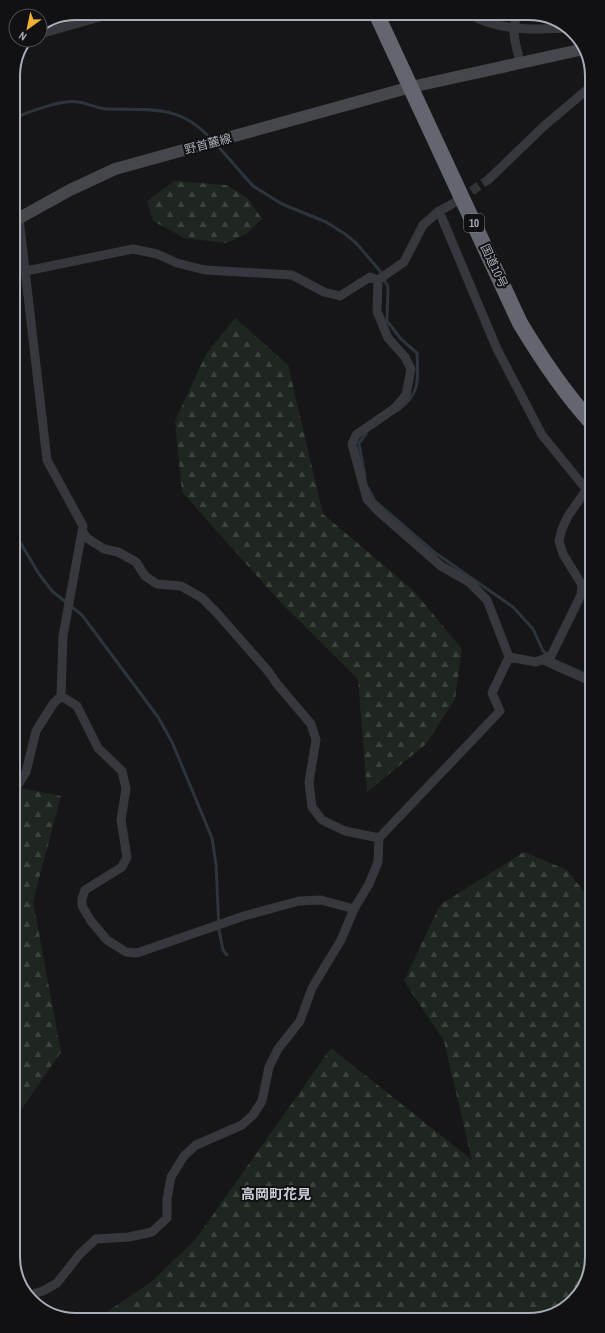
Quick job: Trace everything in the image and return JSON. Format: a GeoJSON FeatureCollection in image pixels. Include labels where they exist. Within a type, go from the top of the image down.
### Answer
{"type":"FeatureCollection","features":[{"type":"Feature","properties":{"kind":"highway","name":"国道10号"},"geometry":{"type":"LineString","coordinates":[[379,20],[520,323],[543,362],[562,389],[585,411]]}},
{"type":"Feature","properties":{"kind":"main road","name":"野首麓線"},"geometry":{"type":"LineString","coordinates":[[20,218],[70,190],[115,170],[411,87],[578,50]]}},
{"type":"Feature","properties":{"kind":"street"},"geometry":{"type":"LineString","coordinates":[[48,32],[89,20]]}},
{"type":"Feature","properties":{"kind":"street"},"geometry":{"type":"LineString","coordinates":[[483,20],[490,23],[513,27],[543,30],[558,29]]}},
{"type":"Feature","properties":{"kind":"street"},"geometry":{"type":"LineString","coordinates":[[515,20],[513,27],[520,63]]}},
{"type":"Feature","properties":{"kind":"street"},"geometry":{"type":"LineString","coordinates":[[488,180],[544,126],[585,94]]}},
{"type":"Feature","properties":{"kind":"street"},"geometry":{"type":"LineString","coordinates":[[378,280],[404,262],[423,225],[449,206]]}},
{"type":"Feature","properties":{"kind":"street"},"geometry":{"type":"LineString","coordinates":[[439,212],[497,349],[542,435],[585,485]]}},
{"type":"Feature","properties":{"kind":"street"},"geometry":{"type":"LineString","coordinates":[[20,240],[26,271],[47,460],[83,526],[83,532],[76,556],[70,606],[63,636],[61,696],[36,731],[26,772],[20,782]]}},
{"type":"Feature","properties":{"kind":"street"},"geometry":{"type":"LineString","coordinates":[[26,271],[133,249],[156,254],[177,263],[205,270],[292,275],[324,292],[340,296],[370,277],[378,280]]}},
{"type":"Feature","properties":{"kind":"street"},"geometry":{"type":"LineString","coordinates":[[34,1293],[43,1291],[57,1283],[79,1255],[96,1240],[129,1237],[152,1232],[167,1218],[167,1200],[170,1177],[184,1156],[196,1145],[242,1126],[253,1115],[262,1101],[269,1067],[278,1049],[300,1021],[312,988],[341,940],[354,909],[369,884],[378,862],[379,838],[500,712],[492,693],[510,657],[487,600],[469,582],[441,566],[377,510],[367,499],[352,444],[356,435],[395,408],[406,395],[411,369],[404,357],[388,338],[377,311],[378,280]]}},
{"type":"Feature","properties":{"kind":"street"},"geometry":{"type":"LineString","coordinates":[[510,657],[536,662],[551,656],[581,595],[582,585],[563,554],[559,541],[562,529],[568,516],[585,495]]}},
{"type":"Feature","properties":{"kind":"street"},"geometry":{"type":"LineString","coordinates":[[83,532],[87,538],[104,549],[118,552],[136,562],[146,576],[157,584],[181,586],[202,598],[217,613],[268,671],[277,684],[311,724],[316,740],[310,782],[312,807],[322,820],[346,831],[379,838]]}},
{"type":"Feature","properties":{"kind":"street"},"geometry":{"type":"LineString","coordinates":[[543,660],[585,679]]}},
{"type":"Feature","properties":{"kind":"street"},"geometry":{"type":"LineString","coordinates":[[61,696],[77,706],[98,748],[122,771],[126,789],[121,820],[127,857],[122,867],[85,890],[82,899],[82,906],[91,921],[107,940],[126,952],[137,953],[244,916],[299,901],[321,900],[354,909]]}},
{"type":"Feature","properties":{"kind":"green space"},"geometry":{"type":"Polygon","coordinates":[[[174,181],[226,185],[248,198],[262,219],[246,234],[226,243],[184,238],[153,221],[147,201],[174,181]]]}},
{"type":"Feature","properties":{"kind":"green space"},"geometry":{"type":"Polygon","coordinates":[[[235,318],[288,365],[323,514],[413,590],[462,649],[455,699],[426,744],[367,792],[358,679],[282,604],[182,492],[175,421],[206,354],[235,318]]]}},
{"type":"Feature","properties":{"kind":"green space"},"geometry":{"type":"Polygon","coordinates":[[[20,788],[61,796],[33,901],[61,1052],[20,1111],[20,788]]]}},
{"type":"Feature","properties":{"kind":"green space"},"geometry":{"type":"Polygon","coordinates":[[[524,852],[567,870],[585,893],[585,1264],[582,1275],[573,1291],[566,1299],[547,1310],[528,1313],[105,1313],[151,1282],[195,1240],[331,1048],[472,1160],[444,1041],[404,981],[440,905],[524,852]]]}},
{"type":"Feature","properties":{"kind":"waterway"},"geometry":{"type":"LineString","coordinates":[[20,116],[63,102],[78,102],[103,109],[163,111],[176,114],[188,120],[211,139]]}},
{"type":"Feature","properties":{"kind":"waterway"},"geometry":{"type":"LineString","coordinates":[[216,144],[253,186],[282,204],[326,222],[345,234],[356,243],[380,271],[388,287],[387,321],[401,339],[417,353],[418,371],[414,392],[411,398],[398,410]]}},
{"type":"Feature","properties":{"kind":"waterway"},"geometry":{"type":"LineString","coordinates":[[365,477],[359,443],[366,434]]}},
{"type":"Feature","properties":{"kind":"waterway"},"geometry":{"type":"LineString","coordinates":[[368,488],[375,501],[434,552],[513,607],[533,629],[543,651],[554,660],[585,674]]}},
{"type":"Feature","properties":{"kind":"waterway"},"geometry":{"type":"LineString","coordinates":[[20,542],[39,574],[52,591],[82,615],[158,717],[172,742],[212,838],[216,864],[219,930],[223,950],[227,955]]}},
{"type":"Feature","properties":{"kind":"tunnel"},"geometry":{"type":"LineString","coordinates":[[449,206],[488,180]]}},
{"type":"Feature","properties":{"kind":"district","name":"高岡町花見"},"geometry":{"type":"Point","coordinates":[276,1194]}}]}
